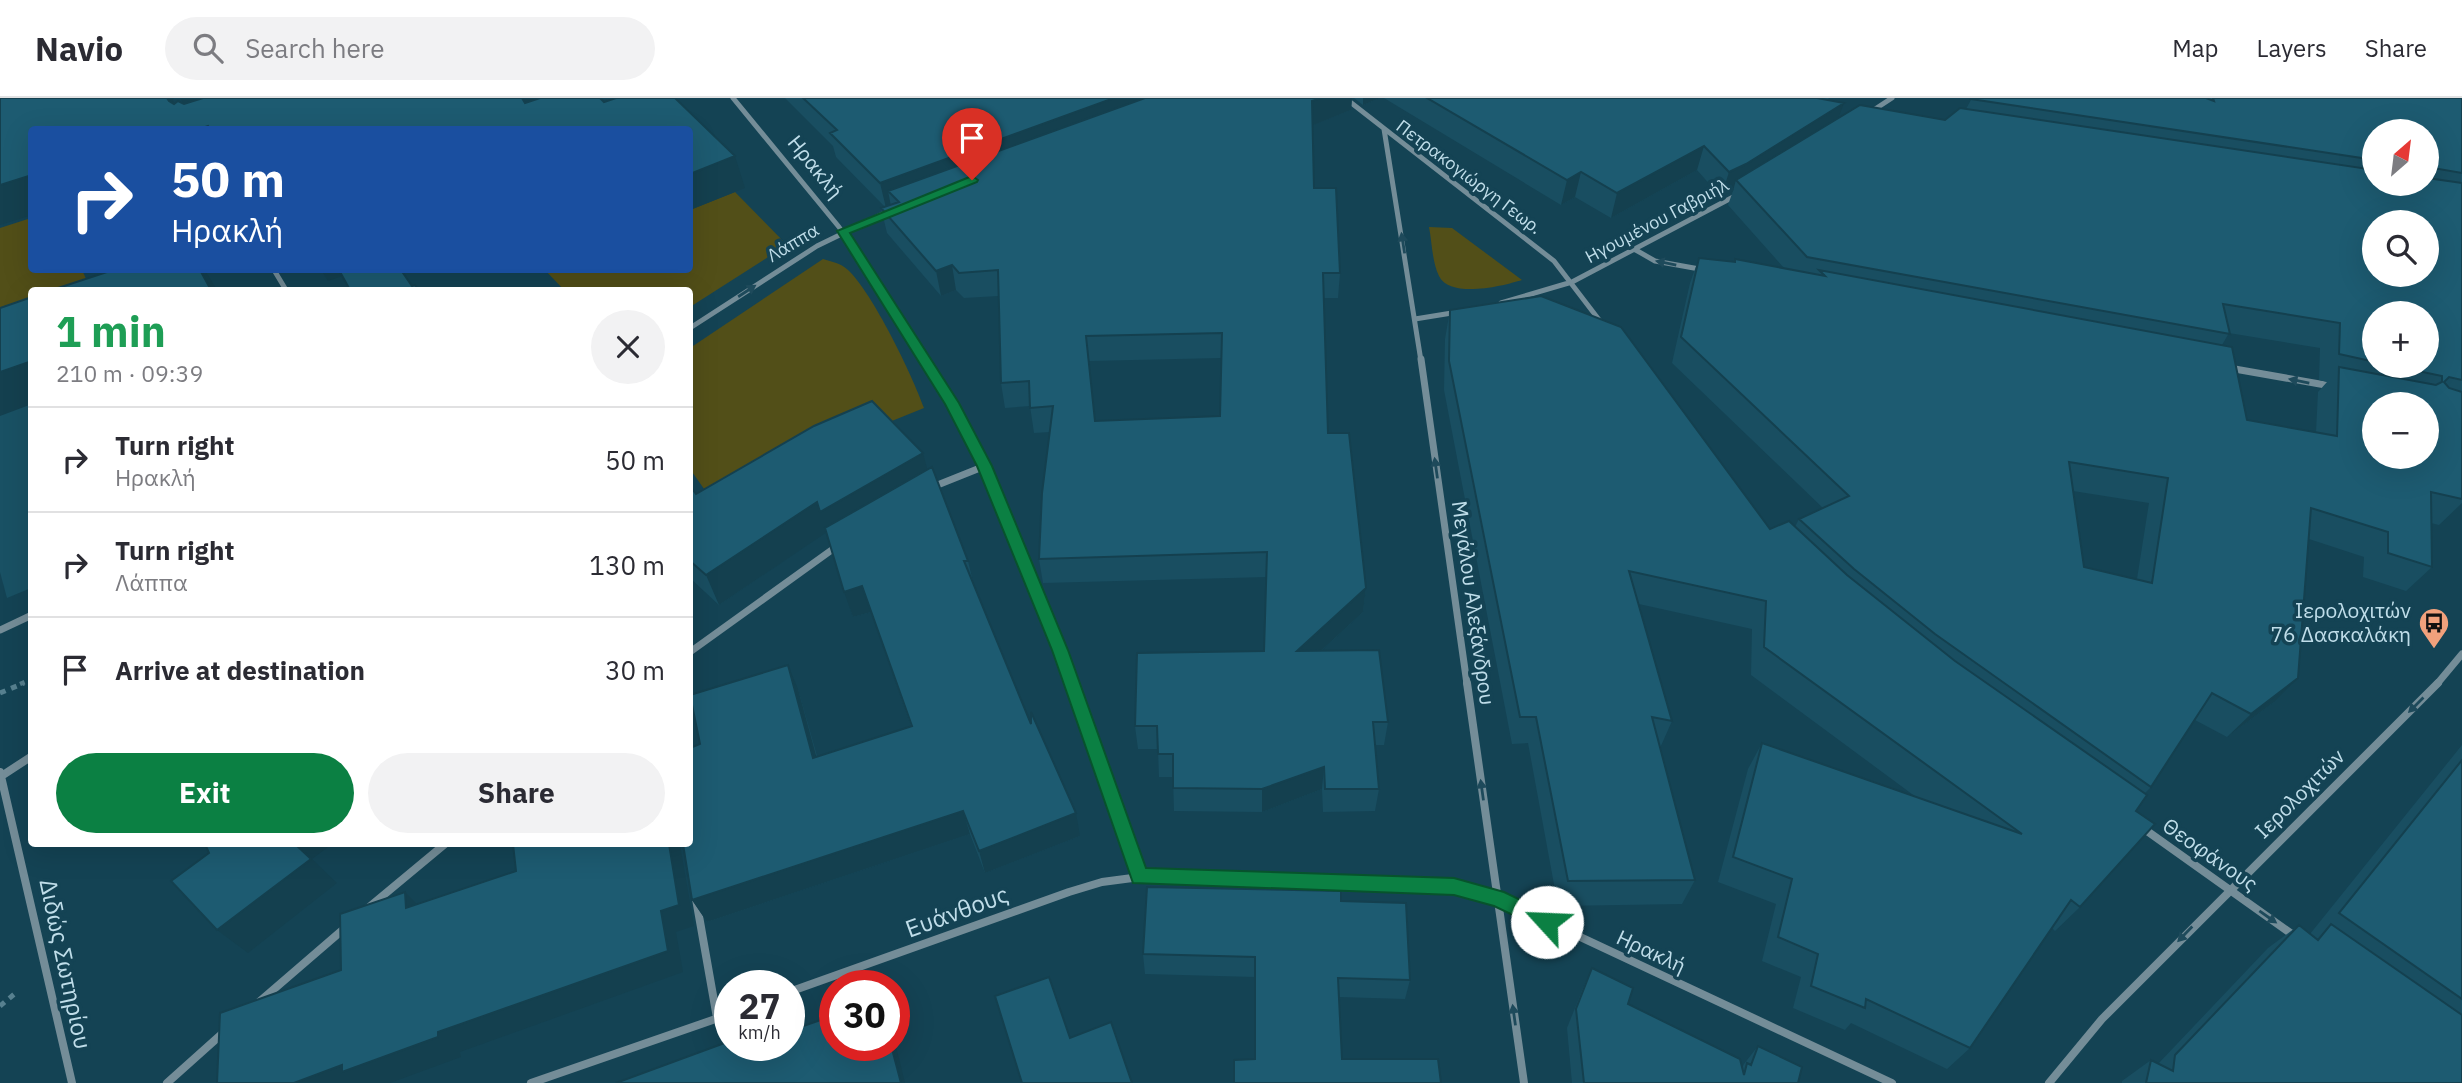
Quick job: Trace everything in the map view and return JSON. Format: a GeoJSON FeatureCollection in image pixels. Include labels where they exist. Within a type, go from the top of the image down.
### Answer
{"type":"FeatureCollection","features":[{"type":"Feature","properties":{"kind":"street","name":"Ηρακλή"},"geometry":{"type":"LineString","coordinates":[[733,98],[807,181],[843,231],[952,403],[985,466],[1060,650],[1140,877],[1454,886],[1497,898],[1892,1083]]}},
{"type":"Feature","properties":{"kind":"street","name":"Πετρακογιώργη Γεωρ."},"geometry":{"type":"LineString","coordinates":[[1345,98],[1538,247],[1572,282]]}},
{"type":"Feature","properties":{"kind":"street"},"geometry":{"type":"LineString","coordinates":[[1879,117],[1865,115],[1892,98]]}},
{"type":"Feature","properties":{"kind":"street","name":"Μεγάλου Αλεξάνδρου"},"geometry":{"type":"LineString","coordinates":[[1384,129],[1415,319],[1524,1083]]}},
{"type":"Feature","properties":{"kind":"street","name":"Ηγουμένου Γαβριήλ"},"geometry":{"type":"LineString","coordinates":[[1496,305],[1572,282],[1740,193]]}},
{"type":"Feature","properties":{"kind":"street","name":"Λάππα"},"geometry":{"type":"LineString","coordinates":[[693,326],[843,231],[894,209]]}},
{"type":"Feature","properties":{"kind":"street"},"geometry":{"type":"LineString","coordinates":[[1634,249],[1655,261],[1709,271]]}},
{"type":"Feature","properties":{"kind":"street"},"geometry":{"type":"LineString","coordinates":[[1572,282],[1611,335]]}},
{"type":"Feature","properties":{"kind":"street"},"geometry":{"type":"LineString","coordinates":[[1415,319],[1470,310]]}},
{"type":"Feature","properties":{"kind":"street"},"geometry":{"type":"LineString","coordinates":[[2224,367],[2346,389]]}},
{"type":"Feature","properties":{"kind":"street"},"geometry":{"type":"LineString","coordinates":[[923,491],[985,466]]}},
{"type":"Feature","properties":{"kind":"street"},"geometry":{"type":"LineString","coordinates":[[693,650],[843,542]]}},
{"type":"Feature","properties":{"kind":"street"},"geometry":{"type":"LineString","coordinates":[[0,630],[28,617]]}},
{"type":"Feature","properties":{"kind":"street","name":"Ιερολοχιτών"},"geometry":{"type":"LineString","coordinates":[[2049,1083],[2102,1019],[2440,681],[2462,654]]}},
{"type":"Feature","properties":{"kind":"street"},"geometry":{"type":"LineString","coordinates":[[0,775],[28,758]]}},
{"type":"Feature","properties":{"kind":"street","name":"Διδώς Σωτηρίου"},"geometry":{"type":"LineString","coordinates":[[0,775],[72,1083]]}},
{"type":"Feature","properties":{"kind":"street","name":"Θεοφάνους"},"geometry":{"type":"LineString","coordinates":[[2127,817],[2306,944]]}},
{"type":"Feature","properties":{"kind":"street"},"geometry":{"type":"LineString","coordinates":[[363,912],[441,847]]}},
{"type":"Feature","properties":{"kind":"street","name":"Ευάνθους"},"geometry":{"type":"LineString","coordinates":[[805,986],[1069,892],[1102,882],[1140,877]]}},
{"type":"Feature","properties":{"kind":"street"},"geometry":{"type":"LineString","coordinates":[[693,884],[714,1001]]}},
{"type":"Feature","properties":{"kind":"street"},"geometry":{"type":"LineString","coordinates":[[250,1010],[353,921]]}},
{"type":"Feature","properties":{"kind":"street"},"geometry":{"type":"LineString","coordinates":[[531,1083],[714,1019]]}},
{"type":"Feature","properties":{"kind":"street"},"geometry":{"type":"LineString","coordinates":[[167,1083],[229,1027]]}},
{"type":"Feature","properties":{"kind":"path"},"geometry":{"type":"LineString","coordinates":[[0,693],[28,681]]}},
{"type":"Feature","properties":{"kind":"shaded area"},"geometry":{"type":"Polygon","coordinates":[[[735,192],[787,245],[693,305],[693,287],[561,287],[548,273],[693,273],[693,209],[735,192]]]}},
{"type":"Feature","properties":{"kind":"shaded area"},"geometry":{"type":"Polygon","coordinates":[[[28,219],[28,273],[83,273],[88,283],[76,287],[28,287],[28,304],[0,314],[0,228],[28,219]]]}},
{"type":"Feature","properties":{"kind":"shaded area"},"geometry":{"type":"Polygon","coordinates":[[[1429,227],[1452,228],[1522,280],[1478,289],[1454,287],[1445,283],[1435,265],[1429,227]]]}},
{"type":"Feature","properties":{"kind":"shaded area"},"geometry":{"type":"Polygon","coordinates":[[[823,259],[845,268],[858,281],[880,315],[924,408],[825,448],[721,513],[693,473],[693,346],[823,259]]]}},
{"type":"Feature","properties":{"kind":"shaded area"},"geometry":{"type":"Polygon","coordinates":[[[28,340],[28,589],[7,598],[0,572],[0,350],[28,340]]]}},
{"type":"Feature","properties":{"kind":"building"},"geometry":{"type":"Polygon","coordinates":[[[0,98],[167,98],[174,104],[178,101],[184,104],[203,98],[522,98],[525,103],[540,98],[600,98],[604,102],[616,98],[675,98],[735,156],[693,173],[693,126],[28,126],[28,176],[0,185],[0,98]]]}},
{"type":"Feature","properties":{"kind":"building"},"geometry":{"type":"Polygon","coordinates":[[[803,98],[1114,98],[880,183],[830,133],[837,130],[803,98]]]}},
{"type":"Feature","properties":{"kind":"building"},"geometry":{"type":"Polygon","coordinates":[[[1145,98],[1321,98],[1312,101],[1314,188],[1336,188],[1340,273],[1323,273],[1328,433],[1349,433],[1366,588],[1297,651],[1379,650],[1388,722],[1373,722],[1379,789],[1325,789],[1324,767],[1262,789],[1173,788],[1173,754],[1158,754],[1157,726],[1135,726],[1137,653],[1264,651],[1267,552],[1039,559],[1042,493],[1053,406],[1030,408],[1029,381],[1001,383],[998,270],[959,273],[952,265],[936,271],[881,208],[899,202],[888,191],[1145,98]],[[1222,333],[1086,336],[1095,421],[1220,416],[1222,333]]]}},
{"type":"Feature","properties":{"kind":"building"},"geometry":{"type":"Polygon","coordinates":[[[1427,98],[1817,98],[1844,103],[1729,172],[1704,146],[1617,193],[1581,172],[1567,180],[1427,98]]]}},
{"type":"Feature","properties":{"kind":"building"},"geometry":{"type":"Polygon","coordinates":[[[2206,98],[2214,101],[2213,98],[2462,98],[2462,173],[2440,169],[2440,119],[2362,119],[2362,158],[1971,99],[2206,98]]]}},
{"type":"Feature","properties":{"kind":"building"},"geometry":{"type":"Polygon","coordinates":[[[1860,105],[1945,120],[1960,108],[2362,168],[2362,196],[2440,196],[2440,180],[2462,183],[2462,380],[2449,377],[2444,382],[2449,388],[2462,392],[2462,499],[2431,492],[2432,567],[2388,553],[2388,532],[2311,508],[2298,678],[2251,714],[2212,693],[2151,787],[1935,634],[1854,569],[1799,519],[1849,496],[1681,337],[1699,258],[1735,262],[1735,259],[1825,276],[1819,270],[2232,347],[2247,420],[2337,436],[2339,367],[2362,371],[2362,378],[2398,378],[2436,385],[2442,382],[2442,376],[2439,375],[2439,301],[2362,301],[2362,359],[2339,354],[2340,323],[2223,304],[2230,334],[1807,257],[1736,180],[1860,105]],[[2069,462],[2084,567],[2152,583],[2168,478],[2069,462]]]}},
{"type":"Feature","properties":{"kind":"building"},"geometry":{"type":"Polygon","coordinates":[[[104,273],[202,273],[209,287],[61,287],[104,273]]]}},
{"type":"Feature","properties":{"kind":"building"},"geometry":{"type":"Polygon","coordinates":[[[341,273],[403,273],[412,286],[416,287],[348,287],[341,273]]]}},
{"type":"Feature","properties":{"kind":"building"},"geometry":{"type":"Polygon","coordinates":[[[1541,296],[1621,327],[1770,529],[1789,521],[1847,575],[1955,661],[2147,795],[2136,811],[2155,824],[2080,907],[2071,900],[1970,1048],[1866,999],[1865,1008],[1811,986],[1818,954],[1778,937],[1792,879],[1733,857],[1762,743],[2022,834],[1764,647],[1766,601],[1629,571],[1672,721],[1652,717],[1695,880],[1568,881],[1536,717],[1520,717],[1449,361],[1450,310],[1541,296]]]}},
{"type":"Feature","properties":{"kind":"building"},"geometry":{"type":"Polygon","coordinates":[[[28,298],[28,362],[0,372],[0,308],[28,298]]]}},
{"type":"Feature","properties":{"kind":"building"},"geometry":{"type":"Polygon","coordinates":[[[872,401],[923,453],[820,512],[817,502],[706,575],[693,564],[693,490],[696,494],[814,426],[872,401]]]}},
{"type":"Feature","properties":{"kind":"building"},"geometry":{"type":"Polygon","coordinates":[[[932,467],[968,561],[964,561],[1031,724],[1031,712],[1076,813],[979,851],[963,811],[692,900],[683,847],[693,847],[693,747],[700,744],[693,710],[693,694],[788,665],[813,758],[912,726],[862,586],[844,592],[825,528],[932,467]]]}},
{"type":"Feature","properties":{"kind":"building"},"geometry":{"type":"Polygon","coordinates":[[[2462,760],[2462,999],[2339,913],[2462,760]]]}},
{"type":"Feature","properties":{"kind":"building"},"geometry":{"type":"Polygon","coordinates":[[[206,847],[298,847],[311,859],[217,930],[171,881],[209,853],[206,847]]]}},
{"type":"Feature","properties":{"kind":"building"},"geometry":{"type":"Polygon","coordinates":[[[513,847],[669,847],[679,905],[661,911],[668,951],[438,1032],[438,1037],[342,1072],[342,1065],[294,1083],[217,1083],[220,1013],[341,970],[340,914],[405,892],[406,908],[516,871],[513,847]]]}},
{"type":"Feature","properties":{"kind":"building"},"geometry":{"type":"Polygon","coordinates":[[[1147,887],[1341,891],[1341,901],[1406,903],[1410,980],[1338,978],[1342,1059],[1438,1059],[1441,1083],[1234,1083],[1234,1060],[1255,1059],[1255,957],[1143,954],[1147,887]]]}},
{"type":"Feature","properties":{"kind":"building"},"geometry":{"type":"Polygon","coordinates":[[[2331,924],[2462,1015],[2462,1083],[2146,1083],[2151,1060],[2173,1071],[2175,1055],[2299,925],[2318,940],[2331,924]]]}},
{"type":"Feature","properties":{"kind":"building"},"geometry":{"type":"Polygon","coordinates":[[[1592,968],[1633,988],[1628,1004],[1740,1059],[1744,1075],[1747,1063],[1751,1065],[1758,1046],[1802,1067],[1798,1083],[1584,1083],[1576,1009],[1592,968]]]}},
{"type":"Feature","properties":{"kind":"building"},"geometry":{"type":"Polygon","coordinates":[[[1049,977],[1070,1038],[1111,1022],[1132,1083],[1022,1083],[995,996],[1049,977]]]}},
{"type":"Feature","properties":{"kind":"building"},"geometry":{"type":"Polygon","coordinates":[[[819,1021],[819,1061],[895,1061],[901,1083],[616,1083],[714,1047],[714,1061],[805,1061],[805,1025],[819,1021]]]}},
{"type":"Feature","properties":{"kind":"place","name":"Ιερολοχιτών 76 Δασκαλάκη"},"geometry":{"type":"Point","coordinates":[2434,650]}},
{"type":"Feature","properties":{"kind":"route"},"geometry":{"type":"LineString","coordinates":[[972,180],[843,231],[881,287],[952,403],[985,466],[1060,650],[1140,877],[1284,879],[1454,886],[1497,898],[1547,922]]}}]}
